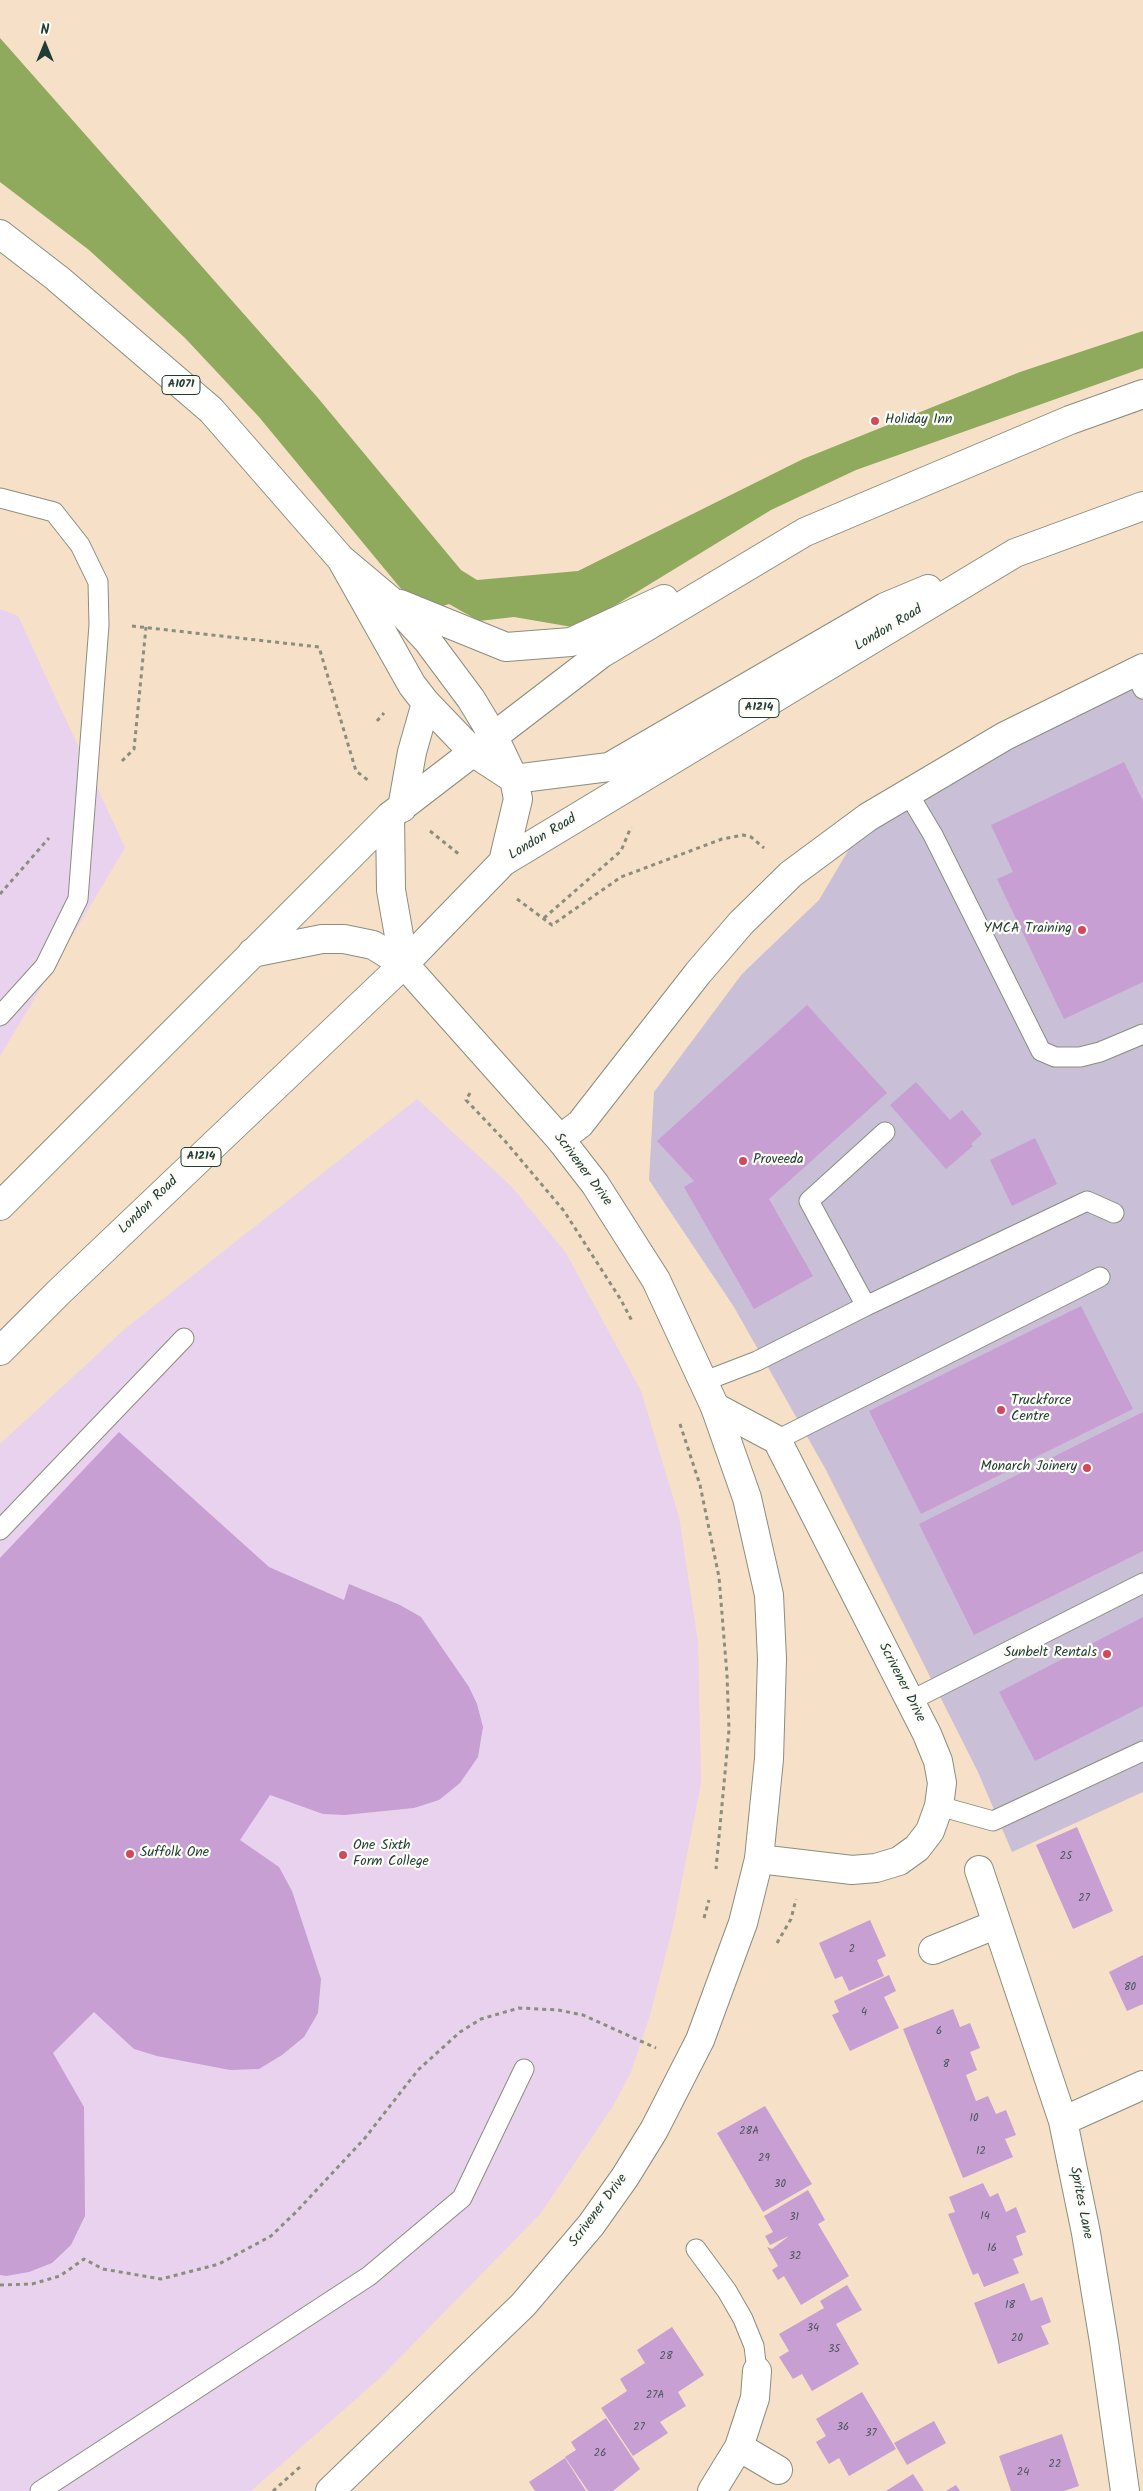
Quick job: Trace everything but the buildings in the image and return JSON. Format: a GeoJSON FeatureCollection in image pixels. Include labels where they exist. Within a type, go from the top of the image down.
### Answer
{"type":"FeatureCollection","features":[{"type":"Feature","properties":{"kind":"main road","name":"A1071"},"geometry":{"type":"LineString","coordinates":[[0,234],[57,278],[211,410],[341,558],[391,601],[432,646],[471,699],[484,745]]}},
{"type":"Feature","properties":{"kind":"main road"},"geometry":{"type":"LineString","coordinates":[[391,601],[506,647],[572,642],[802,534],[1070,420],[1143,394]]}},
{"type":"Feature","properties":{"kind":"main road","name":"London Road"},"geometry":{"type":"LineString","coordinates":[[0,1352],[66,1285],[404,964],[495,870],[632,784],[1015,553],[1143,506]]}},
{"type":"Feature","properties":{"kind":"main road"},"geometry":{"type":"LineString","coordinates":[[0,1206],[252,953],[396,812],[601,654],[802,534]]}},
{"type":"Feature","properties":{"kind":"main road"},"geometry":{"type":"LineString","coordinates":[[514,779],[609,767],[885,607],[1015,553]]}},
{"type":"Feature","properties":{"kind":"main road"},"geometry":{"type":"LineString","coordinates":[[341,558],[412,685],[426,703],[484,745],[514,779],[518,799],[495,870]]}},
{"type":"Feature","properties":{"kind":"main road"},"geometry":{"type":"LineString","coordinates":[[560,1139],[580,1124],[741,923],[791,874],[868,818],[1005,736],[1140,676]]}},
{"type":"Feature","properties":{"kind":"main road"},"geometry":{"type":"LineString","coordinates":[[404,964],[391,890],[396,812],[426,703]]}},
{"type":"Feature","properties":{"kind":"main road"},"geometry":{"type":"LineString","coordinates":[[252,953],[322,939],[344,939],[373,945],[404,964]]}},
{"type":"Feature","properties":{"kind":"main road","name":"Scrivener Drive"},"geometry":{"type":"LineString","coordinates":[[330,2491],[523,2305],[591,2225],[625,2177],[654,2130],[700,2040],[743,1923],[759,1859],[769,1759],[772,1659],[768,1595],[747,1498],[716,1406],[705,1381],[656,1280],[595,1184],[560,1139],[491,1064],[404,964]]}},
{"type":"Feature","properties":{"kind":"main road"},"geometry":{"type":"LineString","coordinates":[[716,1406],[777,1440]]}},
{"type":"Feature","properties":{"kind":"main road","name":"Scrivener Drive"},"geometry":{"type":"LineString","coordinates":[[759,1859],[852,1870],[876,1868],[899,1861],[917,1848],[930,1830],[939,1806],[942,1783],[938,1761],[910,1701],[777,1440]]}},
{"type":"Feature","properties":{"kind":"main road","name":"Sprites Lane"},"geometry":{"type":"LineString","coordinates":[[979,1870],[1064,2120],[1101,2324],[1125,2491]]}},
{"type":"Feature","properties":{"kind":"main road"},"geometry":{"type":"LineString","coordinates":[[933,1950],[997,1924]]}},
{"type":"Feature","properties":{"kind":"main road"},"geometry":{"type":"LineString","coordinates":[[1064,2120],[1143,2085]]}},
{"type":"Feature","properties":{"kind":"main road"},"geometry":{"type":"LineString","coordinates":[[712,2491],[739,2447],[755,2398],[757,2371]]}},
{"type":"Feature","properties":{"kind":"main road"},"geometry":{"type":"LineString","coordinates":[[739,2447],[778,2470]]}},
{"type":"Feature","properties":{"kind":"lane"},"geometry":{"type":"LineString","coordinates":[[0,498],[54,512],[80,545],[98,582],[99,625],[78,899],[45,966],[0,1016]]}},
{"type":"Feature","properties":{"kind":"lane"},"geometry":{"type":"LineString","coordinates":[[908,794],[933,835],[1041,1051],[1055,1057],[1080,1057],[1100,1052],[1143,1034]]}},
{"type":"Feature","properties":{"kind":"lane"},"geometry":{"type":"LineString","coordinates":[[866,1306],[809,1201],[885,1132]]}},
{"type":"Feature","properties":{"kind":"lane"},"geometry":{"type":"LineString","coordinates":[[705,1381],[757,1361],[866,1306],[1086,1201],[1114,1213]]}},
{"type":"Feature","properties":{"kind":"lane"},"geometry":{"type":"LineString","coordinates":[[777,1440],[1100,1277]]}},
{"type":"Feature","properties":{"kind":"lane"},"geometry":{"type":"LineString","coordinates":[[0,1530],[184,1338]]}},
{"type":"Feature","properties":{"kind":"lane"},"geometry":{"type":"LineString","coordinates":[[910,1701],[1143,1583]]}},
{"type":"Feature","properties":{"kind":"lane"},"geometry":{"type":"LineString","coordinates":[[939,1806],[992,1821],[1143,1751]]}},
{"type":"Feature","properties":{"kind":"lane"},"geometry":{"type":"LineString","coordinates":[[40,2491],[369,2276],[462,2198],[524,2069]]}},
{"type":"Feature","properties":{"kind":"lane"},"geometry":{"type":"LineString","coordinates":[[696,2249],[727,2291],[743,2320],[754,2346],[757,2371]]}},
{"type":"Feature","properties":{"kind":"path"},"geometry":{"type":"LineString","coordinates":[[99,625],[146,627],[319,647],[356,771],[396,812],[495,870],[552,925],[622,877],[736,835],[751,837],[791,874]]}},
{"type":"Feature","properties":{"kind":"path"},"geometry":{"type":"LineString","coordinates":[[544,918],[621,851],[631,830],[632,784]]}},
{"type":"Feature","properties":{"kind":"path"},"geometry":{"type":"LineString","coordinates":[[491,1064],[466,1100],[505,1140],[564,1211],[622,1300],[634,1326]]}},
{"type":"Feature","properties":{"kind":"path"},"geometry":{"type":"LineString","coordinates":[[678,1421],[700,1485],[718,1576],[727,1675],[729,1730],[716,1874]]}},
{"type":"Feature","properties":{"kind":"path"},"geometry":{"type":"LineString","coordinates":[[702,1923],[709,1898]]}},
{"type":"Feature","properties":{"kind":"path"},"geometry":{"type":"LineString","coordinates":[[0,2285],[32,2284],[60,2276],[84,2260],[102,2269],[161,2279],[219,2264],[271,2236],[365,2138],[418,2070],[460,2032],[480,2019],[519,2008],[558,2010],[583,2015],[656,2048]]}},
{"type":"Feature","properties":{"kind":"path"},"geometry":{"type":"LineString","coordinates":[[652,2056],[659,2043]]}},
{"type":"Feature","properties":{"kind":"path"},"geometry":{"type":"LineString","coordinates":[[273,2491],[307,2461]]}},
{"type":"Feature","properties":{"kind":"shaded area"},"geometry":{"type":"Polygon","coordinates":[[[0,609],[18,616],[125,848],[0,1056],[0,609]]]}},
{"type":"Feature","properties":{"kind":"shaded area"},"geometry":{"type":"Polygon","coordinates":[[[1143,668],[1143,1792],[1012,1852],[978,1772],[826,1470],[734,1307],[649,1180],[654,1092],[742,974],[819,900],[868,817],[1143,668]]]}},
{"type":"Feature","properties":{"kind":"shaded area","name":"One Sixth Form College"},"geometry":{"type":"Polygon","coordinates":[[[417,1099],[512,1187],[566,1253],[641,1391],[679,1517],[698,1642],[701,1783],[673,1926],[650,2015],[631,2072],[613,2106],[541,2213],[380,2378],[251,2491],[0,2491],[0,1444],[126,1328],[417,1099]]]}},
{"type":"Feature","properties":{"kind":"green space"},"geometry":{"type":"Polygon","coordinates":[[[0,38],[318,398],[461,570],[477,580],[578,571],[803,459],[1020,372],[1143,331],[1143,368],[856,470],[771,510],[578,628],[514,617],[479,621],[449,604],[421,613],[259,417],[185,338],[89,250],[0,182],[0,38]]]}},
{"type":"Feature","properties":{"kind":"place","name":"Holiday Inn"},"geometry":{"type":"Point","coordinates":[875,421]}},
{"type":"Feature","properties":{"kind":"place","name":"YMCA Training"},"geometry":{"type":"Point","coordinates":[1082,930]}},
{"type":"Feature","properties":{"kind":"place","name":"Proveeda"},"geometry":{"type":"Point","coordinates":[743,1161]}},
{"type":"Feature","properties":{"kind":"place","name":"Truckforce Centre"},"geometry":{"type":"Point","coordinates":[1001,1410]}},
{"type":"Feature","properties":{"kind":"place","name":"Monarch Joinery"},"geometry":{"type":"Point","coordinates":[1087,1468]}},
{"type":"Feature","properties":{"kind":"place","name":"Sunbelt Rentals"},"geometry":{"type":"Point","coordinates":[1107,1654]}},
{"type":"Feature","properties":{"kind":"place","name":"Suffolk One"},"geometry":{"type":"Point","coordinates":[130,1854]}},
{"type":"Feature","properties":{"kind":"place","name":"One Sixth Form College"},"geometry":{"type":"Point","coordinates":[343,1855]}}]}
